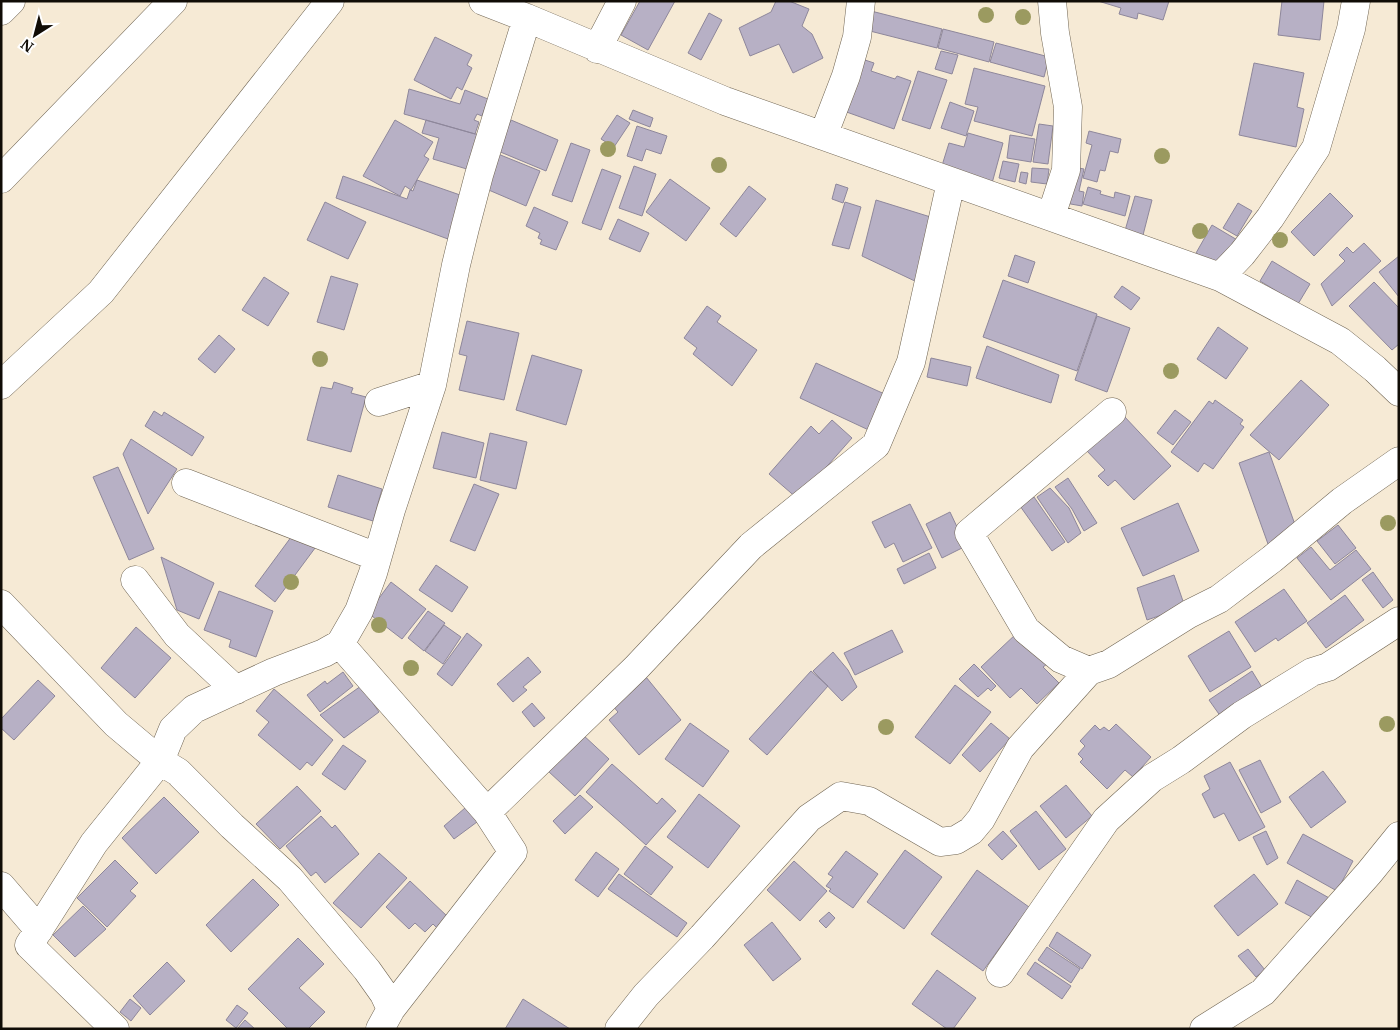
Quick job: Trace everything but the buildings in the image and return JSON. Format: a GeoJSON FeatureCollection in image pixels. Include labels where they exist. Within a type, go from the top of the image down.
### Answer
{"type":"FeatureCollection","features":[{"type":"Feature","properties":{"kind":"street"},"geometry":{"type":"LineString","coordinates":[[1,11],[11,1]]}},
{"type":"Feature","properties":{"kind":"street"},"geometry":{"type":"LineString","coordinates":[[1,179],[173,1]]}},
{"type":"Feature","properties":{"kind":"street"},"geometry":{"type":"LineString","coordinates":[[1,385],[101,292],[330,1]]}},
{"type":"Feature","properties":{"kind":"street"},"geometry":{"type":"LineString","coordinates":[[483,1],[725,101],[1220,277],[1340,341],[1375,369],[1399,392]]}},
{"type":"Feature","properties":{"kind":"street"},"geometry":{"type":"LineString","coordinates":[[597,49],[622,1]]}},
{"type":"Feature","properties":{"kind":"street"},"geometry":{"type":"LineString","coordinates":[[823,136],[846,76],[857,37],[861,1]]}},
{"type":"Feature","properties":{"kind":"street"},"geometry":{"type":"LineString","coordinates":[[1051,216],[1066,170],[1068,107],[1055,33],[1052,1]]}},
{"type":"Feature","properties":{"kind":"street"},"geometry":{"type":"LineString","coordinates":[[1220,277],[1242,254],[1270,218],[1316,148],[1351,29],[1356,1]]}},
{"type":"Feature","properties":{"kind":"street"},"geometry":{"type":"LineString","coordinates":[[115,1029],[29,945],[94,843],[160,761],[173,729],[194,709],[340,644],[359,611],[432,385],[465,228],[479,175],[527,18]]}},
{"type":"Feature","properties":{"kind":"street"},"geometry":{"type":"LineString","coordinates":[[487,812],[636,668],[751,546],[876,445],[911,362],[951,182]]}},
{"type":"Feature","properties":{"kind":"street"},"geometry":{"type":"LineString","coordinates":[[379,402],[432,385]]}},
{"type":"Feature","properties":{"kind":"street"},"geometry":{"type":"LineString","coordinates":[[1089,671],[1061,659],[1026,630],[969,533],[1112,412]]}},
{"type":"Feature","properties":{"kind":"street"},"geometry":{"type":"LineString","coordinates":[[622,1028],[646,995],[702,937],[809,818],[840,796],[869,801],[940,842],[956,840],[971,831],[981,819],[1020,748],[1089,671],[1109,664],[1189,614],[1220,599],[1342,501],[1399,461]]}},
{"type":"Feature","properties":{"kind":"street"},"geometry":{"type":"LineString","coordinates":[[186,483],[377,557]]}},
{"type":"Feature","properties":{"kind":"street"},"geometry":{"type":"LineString","coordinates":[[135,580],[177,635],[236,690]]}},
{"type":"Feature","properties":{"kind":"street"},"geometry":{"type":"LineString","coordinates":[[1,604],[116,724],[160,761],[178,772],[238,832],[290,879],[384,994],[385,1019]]}},
{"type":"Feature","properties":{"kind":"street"},"geometry":{"type":"LineString","coordinates":[[1000,973],[1106,820],[1152,778],[1181,760],[1242,716],[1312,672],[1328,666],[1399,622]]}},
{"type":"Feature","properties":{"kind":"street"},"geometry":{"type":"LineString","coordinates":[[340,644],[487,812],[513,852],[385,1019]]}},
{"type":"Feature","properties":{"kind":"street"},"geometry":{"type":"LineString","coordinates":[[1204,1029],[1263,992],[1362,881],[1399,836]]}},
{"type":"Feature","properties":{"kind":"street"},"geometry":{"type":"LineString","coordinates":[[1,886],[39,930]]}}]}
